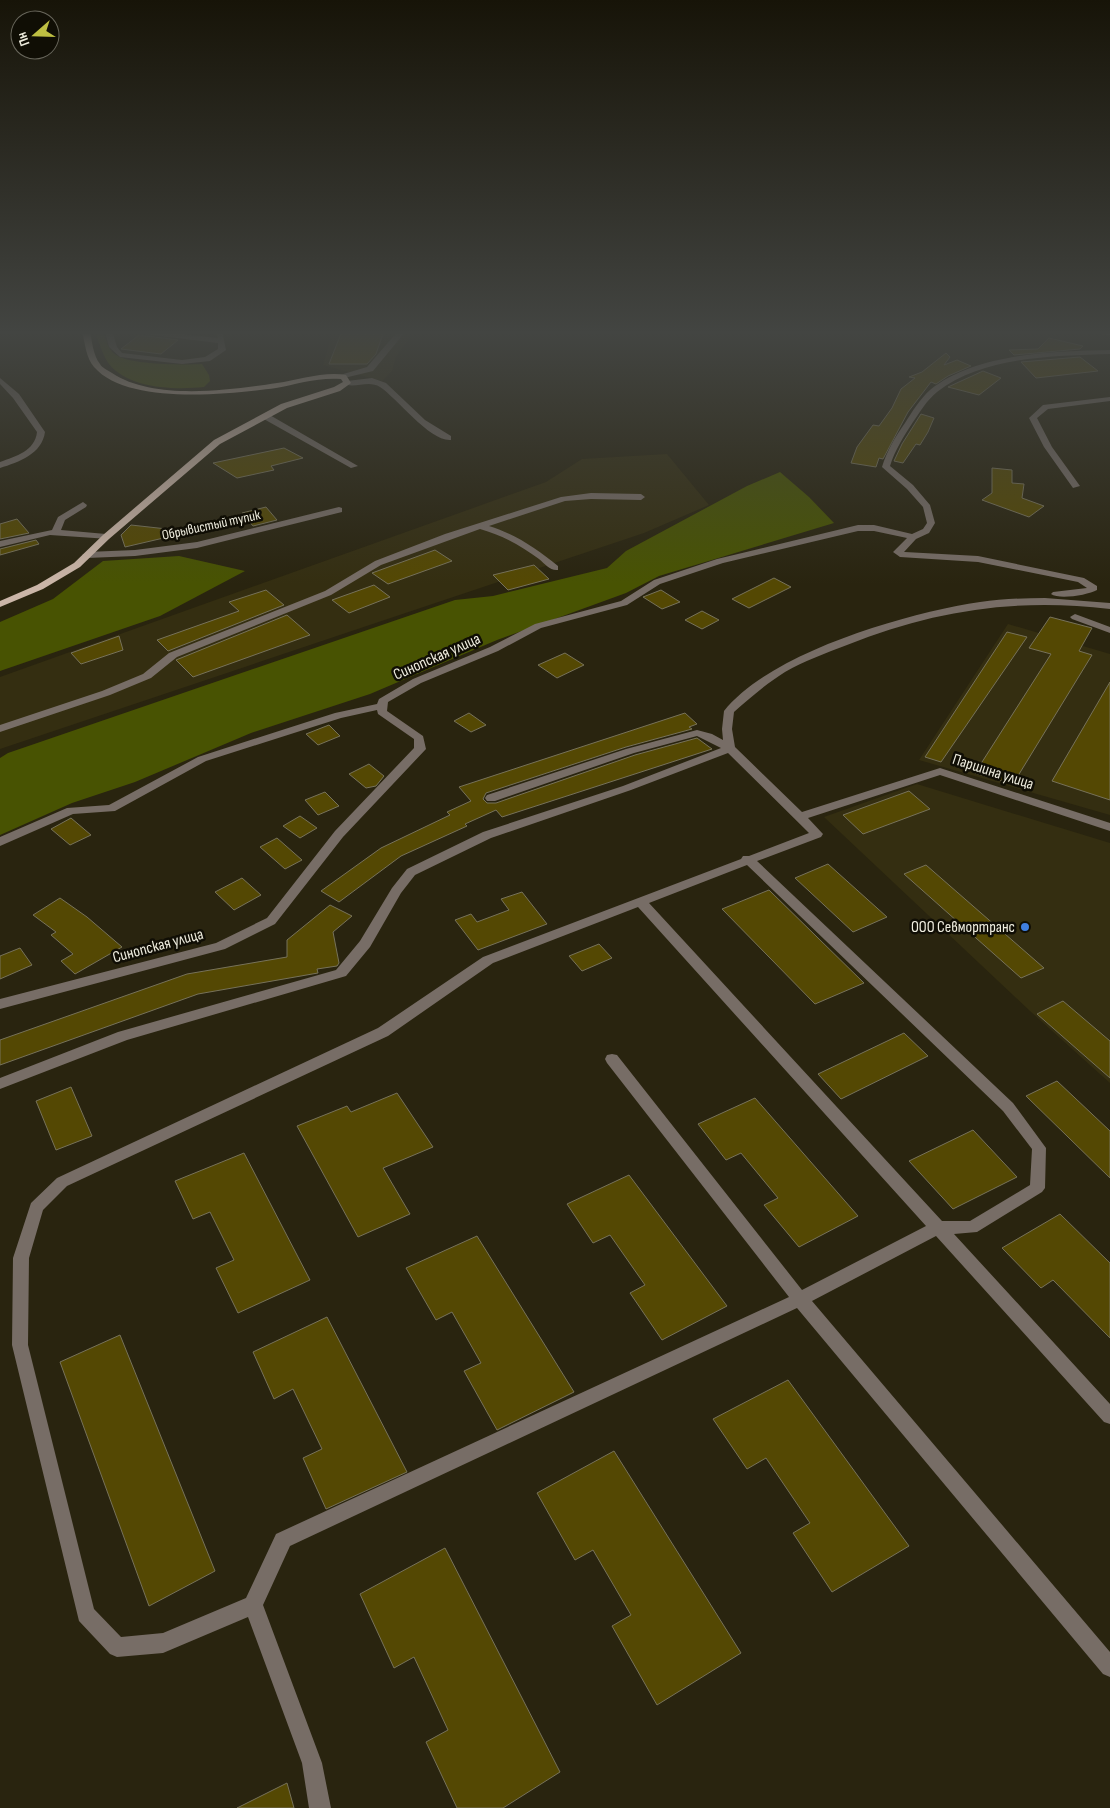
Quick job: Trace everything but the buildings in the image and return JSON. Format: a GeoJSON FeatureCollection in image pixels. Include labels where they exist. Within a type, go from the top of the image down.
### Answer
{"type":"FeatureCollection","features":[{"type":"Feature","properties":{"kind":"main road"},"geometry":{"type":"LineString","coordinates":[[0,604],[40,587],[77,566],[106,537],[217,442],[265,416]]}},
{"type":"Feature","properties":{"kind":"street"},"geometry":{"type":"LineString","coordinates":[[0,465],[35,448],[41,439],[41,432],[29,415]]}},
{"type":"Feature","properties":{"kind":"street"},"geometry":{"type":"LineString","coordinates":[[415,415],[422,422],[448,438]]}},
{"type":"Feature","properties":{"kind":"street"},"geometry":{"type":"LineString","coordinates":[[730,748],[726,729],[729,711],[772,676],[816,653],[899,622],[953,608],[1088,591],[1094,588],[1081,580],[978,559],[903,555],[898,552],[914,537],[926,530],[931,523],[927,507],[910,487],[886,467],[895,443],[914,415]]}},
{"type":"Feature","properties":{"kind":"street"},"geometry":{"type":"LineString","coordinates":[[1036,415],[1033,418],[1048,448],[1076,486]]}},
{"type":"Feature","properties":{"kind":"street"},"geometry":{"type":"LineString","coordinates":[[265,416],[354,466]]}},
{"type":"Feature","properties":{"kind":"street"},"geometry":{"type":"LineString","coordinates":[[0,729],[106,693],[147,676],[173,655],[328,593],[378,564],[448,536],[564,499],[591,496],[641,497]]}},
{"type":"Feature","properties":{"kind":"street"},"geometry":{"type":"LineString","coordinates":[[56,532],[61,519],[83,505]]}},
{"type":"Feature","properties":{"kind":"street","name":"Обрывистый тупик"},"geometry":{"type":"LineString","coordinates":[[87,555],[135,554],[197,545],[339,510]]}},
{"type":"Feature","properties":{"kind":"street"},"geometry":{"type":"LineString","coordinates":[[481,526],[497,530],[517,540],[555,568]]}},
{"type":"Feature","properties":{"kind":"street","name":"Синопская улица"},"geometry":{"type":"LineString","coordinates":[[0,1004],[220,946],[271,921],[339,834],[420,750],[419,738],[382,712],[383,701],[417,681],[494,649],[538,626],[624,603],[657,582],[720,561],[858,528],[874,528],[914,537]]}},
{"type":"Feature","properties":{"kind":"street"},"geometry":{"type":"LineString","coordinates":[[0,544],[50,532],[106,537]]}},
{"type":"Feature","properties":{"kind":"street"},"geometry":{"type":"LineString","coordinates":[[1024,600],[1084,602],[1110,606]]}},
{"type":"Feature","properties":{"kind":"street"},"geometry":{"type":"LineString","coordinates":[[1075,617],[1110,630]]}},
{"type":"Feature","properties":{"kind":"street"},"geometry":{"type":"LineString","coordinates":[[0,842],[71,811],[111,808],[202,759],[339,715],[382,706]]}},
{"type":"Feature","properties":{"kind":"street"},"geometry":{"type":"LineString","coordinates":[[491,798],[630,751],[697,733],[708,736],[730,748],[805,816],[817,834],[747,859],[488,960],[383,1032],[62,1182],[36,1207],[21,1258],[20,1344],[86,1614],[117,1647],[163,1643],[252,1605],[283,1540],[800,1299],[936,1228],[972,1227],[1037,1188],[1039,1148],[1008,1108],[747,859]]}},
{"type":"Feature","properties":{"kind":"street"},"geometry":{"type":"LineString","coordinates":[[0,1084],[123,1036],[341,973],[365,944],[396,891],[411,872],[487,835],[627,788],[730,748]]}},
{"type":"Feature","properties":{"kind":"street","name":"Паршина улица"},"geometry":{"type":"LineString","coordinates":[[805,816],[940,772],[1110,827]]}},
{"type":"Feature","properties":{"kind":"street"},"geometry":{"type":"LineString","coordinates":[[640,901],[936,1228],[1110,1416]]}},
{"type":"Feature","properties":{"kind":"street"},"geometry":{"type":"LineString","coordinates":[[612,1059],[800,1299],[1110,1667]]}},
{"type":"Feature","properties":{"kind":"street"},"geometry":{"type":"LineString","coordinates":[[252,1605],[312,1763],[320,1808]]}},
{"type":"Feature","properties":{"kind":"shaded area"},"geometry":{"type":"Polygon","coordinates":[[[667,454],[709,505],[644,533],[0,749],[0,677],[546,482],[582,459],[667,454]]]}},
{"type":"Feature","properties":{"kind":"shaded area"},"geometry":{"type":"Polygon","coordinates":[[[1008,624],[1110,654],[1110,815],[919,760],[1008,624]]]}},
{"type":"Feature","properties":{"kind":"shaded area","name":"ООО Севмортранс"},"geometry":{"type":"Polygon","coordinates":[[[917,784],[1110,843],[1110,1083],[1030,1011],[824,817],[917,784]]]}},
{"type":"Feature","properties":{"kind":"green space"},"geometry":{"type":"Polygon","coordinates":[[[780,472],[809,497],[834,523],[659,576],[626,593],[497,640],[370,694],[251,733],[135,782],[72,803],[0,835],[0,758],[8,753],[455,600],[493,596],[607,568],[626,551],[747,486],[780,472]]]}},
{"type":"Feature","properties":{"kind":"green space"},"geometry":{"type":"Polygon","coordinates":[[[179,556],[245,571],[160,616],[0,671],[0,622],[53,599],[103,561],[179,556]]]}},
{"type":"Feature","properties":{"kind":"place","name":"ООО Севмортранс"},"geometry":{"type":"Point","coordinates":[1025,927]}}]}
